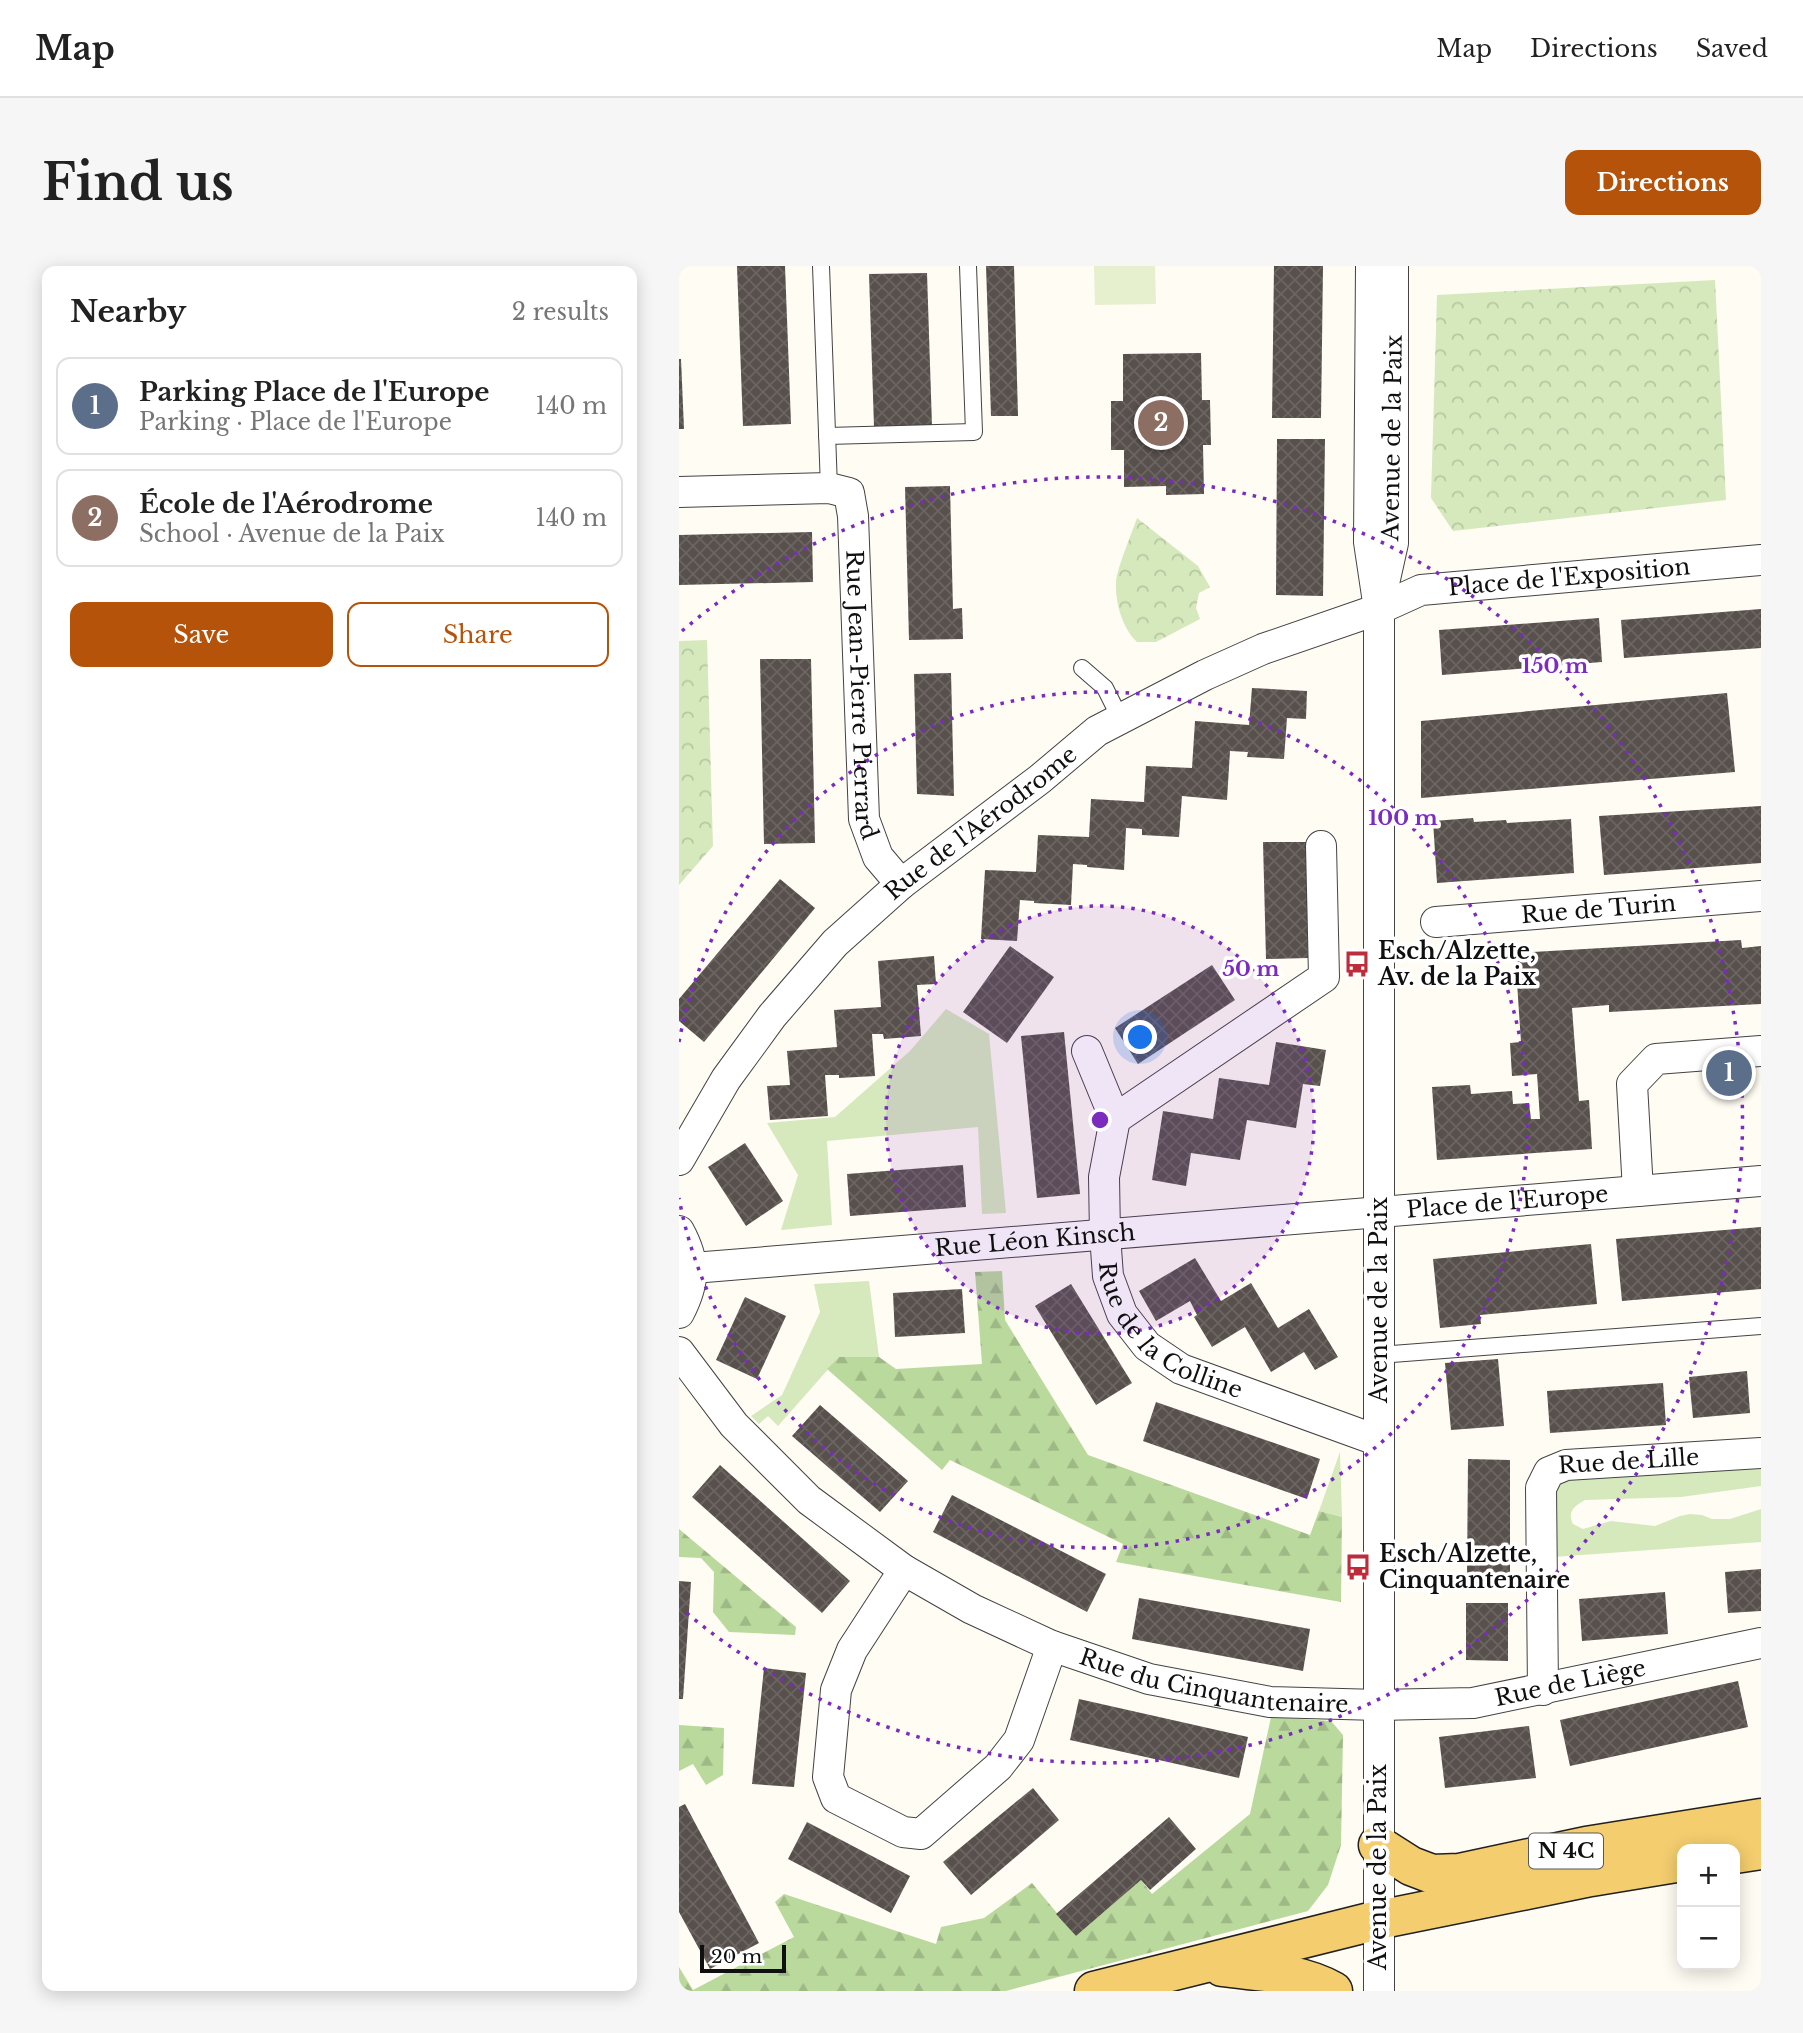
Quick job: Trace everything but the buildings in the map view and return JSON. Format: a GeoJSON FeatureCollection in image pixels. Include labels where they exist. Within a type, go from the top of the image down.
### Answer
{"type":"FeatureCollection","features":[{"type":"Feature","properties":{"kind":"main road","name":"N 4C"},"geometry":{"type":"LineString","coordinates":[[1378,1844],[1412,1866],[1432,1874],[1459,1873],[1587,1846],[1761,1818]]}},
{"type":"Feature","properties":{"kind":"main road"},"geometry":{"type":"LineString","coordinates":[[1740,1853],[1761,1850]]}},
{"type":"Feature","properties":{"kind":"main road","name":"N 4C"},"geometry":{"type":"LineString","coordinates":[[1094,1991],[1378,1920],[1591,1877],[1677,1863]]}},
{"type":"Feature","properties":{"kind":"main road"},"geometry":{"type":"LineString","coordinates":[[1199,1965],[1299,1977],[1333,1991]]}},
{"type":"Feature","properties":{"kind":"street","name":"Avenue de la Paix"},"geometry":{"type":"LineString","coordinates":[[1371,266],[1369,542],[1379,608],[1379,1991]]}},
{"type":"Feature","properties":{"kind":"street","name":"Avenue de la Paix"},"geometry":{"type":"LineString","coordinates":[[1379,608],[1392,543],[1393,266]]}},
{"type":"Feature","properties":{"kind":"street"},"geometry":{"type":"LineString","coordinates":[[679,492],[839,491]]}},
{"type":"Feature","properties":{"kind":"street","name":"Rue Jean-Pierre Pierrard"},"geometry":{"type":"LineString","coordinates":[[839,491],[853,516],[864,819],[878,857],[901,884]]}},
{"type":"Feature","properties":{"kind":"street","name":"Place de l'Exposition"},"geometry":{"type":"LineString","coordinates":[[1379,608],[1421,590],[1761,561]]}},
{"type":"Feature","properties":{"kind":"street","name":"Rue de l'Aérodrome"},"geometry":{"type":"LineString","coordinates":[[679,1160],[726,1079],[772,1016],[835,943],[901,884],[1040,779],[1097,731],[1205,675],[1263,649],[1379,608]]}},
{"type":"Feature","properties":{"kind":"street"},"geometry":{"type":"LineString","coordinates":[[1087,1051],[1115,1119],[1324,977],[1321,846]]}},
{"type":"Feature","properties":{"kind":"street","name":"Rue de Turin"},"geometry":{"type":"LineString","coordinates":[[1436,922],[1761,896]]}},
{"type":"Feature","properties":{"kind":"street","name":"Place de l'Europe"},"geometry":{"type":"LineString","coordinates":[[1638,1191],[1632,1084],[1656,1059],[1761,1051]]}},
{"type":"Feature","properties":{"kind":"street","name":"Rue de la Colline"},"geometry":{"type":"LineString","coordinates":[[1115,1119],[1104,1177],[1108,1276],[1122,1314],[1147,1346],[1181,1370],[1379,1441]]}},
{"type":"Feature","properties":{"kind":"street","name":"Place de l'Europe"},"geometry":{"type":"LineString","coordinates":[[1379,1213],[1761,1181]]}},
{"type":"Feature","properties":{"kind":"street","name":"Rue Léon Kinsch"},"geometry":{"type":"LineString","coordinates":[[693,1268],[1379,1213]]}},
{"type":"Feature","properties":{"kind":"street"},"geometry":{"type":"LineString","coordinates":[[679,1231],[693,1268],[690,1291],[679,1313]]}},
{"type":"Feature","properties":{"kind":"street","name":"Rue du Cinquantenaire"},"geometry":{"type":"LineString","coordinates":[[679,1352],[734,1425],[810,1500],[904,1570],[972,1609],[1052,1646],[1149,1679],[1270,1702],[1378,1705]]}},
{"type":"Feature","properties":{"kind":"street","name":"Rue de Lille"},"geometry":{"type":"LineString","coordinates":[[1543,1690],[1541,1488],[1549,1472],[1566,1465],[1761,1453]]}},
{"type":"Feature","properties":{"kind":"street","name":"Rue du Cinquantenaire"},"geometry":{"type":"LineString","coordinates":[[904,1570],[852,1650],[836,1690],[828,1777],[836,1798],[903,1832],[921,1834],[997,1767],[1019,1740],[1052,1646]]}},
{"type":"Feature","properties":{"kind":"street","name":"Rue de Liège"},"geometry":{"type":"LineString","coordinates":[[1378,1705],[1473,1703],[1761,1643]]}},
{"type":"Feature","properties":{"kind":"lane"},"geometry":{"type":"LineString","coordinates":[[821,266],[827,436],[839,491]]}},
{"type":"Feature","properties":{"kind":"lane"},"geometry":{"type":"LineString","coordinates":[[827,436],[974,432],[968,266]]}},
{"type":"Feature","properties":{"kind":"lane"},"geometry":{"type":"LineString","coordinates":[[1082,668],[1105,688],[1120,718]]}},
{"type":"Feature","properties":{"kind":"lane"},"geometry":{"type":"LineString","coordinates":[[1379,1355],[1761,1326]]}},
{"type":"Feature","properties":{"kind":"green space"},"geometry":{"type":"Polygon","coordinates":[[[1094,266],[1155,266],[1156,304],[1095,305],[1094,266]]]}},
{"type":"Feature","properties":{"kind":"green space"},"geometry":{"type":"Polygon","coordinates":[[[1715,280],[1726,500],[1453,531],[1431,498],[1437,295],[1715,280]]]}},
{"type":"Feature","properties":{"kind":"green space"},"geometry":{"type":"Polygon","coordinates":[[[1137,518],[1198,566],[1210,587],[1199,593],[1196,608],[1200,619],[1156,642],[1137,642],[1123,622],[1117,598],[1117,576],[1137,518]]]}},
{"type":"Feature","properties":{"kind":"green space"},"geometry":{"type":"Polygon","coordinates":[[[707,640],[713,846],[679,885],[679,641],[707,640]]]}},
{"type":"Feature","properties":{"kind":"green space"},"geometry":{"type":"Polygon","coordinates":[[[946,1009],[989,1034],[1006,1213],[982,1214],[978,1127],[827,1141],[832,1225],[781,1230],[798,1175],[767,1123],[835,1117],[910,1051],[946,1009]]]}},
{"type":"Feature","properties":{"kind":"green space"},"geometry":{"type":"Polygon","coordinates":[[[1002,1271],[1005,1320],[1088,1455],[1310,1535],[1319,1511],[1342,1517],[1341,1602],[1116,1562],[1123,1544],[950,1460],[942,1470],[827,1369],[839,1357],[879,1357],[896,1369],[982,1364],[975,1272],[1002,1271]]]}},
{"type":"Feature","properties":{"kind":"green space"},"geometry":{"type":"Polygon","coordinates":[[[869,1281],[879,1357],[839,1357],[778,1426],[768,1416],[759,1424],[751,1416],[782,1395],[820,1312],[814,1284],[869,1281]]]}},
{"type":"Feature","properties":{"kind":"green space"},"geometry":{"type":"Polygon","coordinates":[[[1340,1452],[1342,1517],[1319,1511],[1340,1452]]]}},
{"type":"Feature","properties":{"kind":"green space"},"geometry":{"type":"Polygon","coordinates":[[[1761,1462],[1761,1486],[1681,1497],[1585,1500],[1575,1507],[1571,1516],[1573,1524],[1583,1529],[1611,1521],[1655,1526],[1690,1514],[1712,1519],[1730,1519],[1761,1509],[1761,1542],[1554,1557],[1554,1498],[1559,1486],[1569,1477],[1761,1462]]]}},
{"type":"Feature","properties":{"kind":"green space"},"geometry":{"type":"Polygon","coordinates":[[[679,1529],[796,1627],[795,1635],[729,1632],[713,1612],[714,1572],[701,1558],[679,1557],[679,1529]]]}},
{"type":"Feature","properties":{"kind":"green space"},"geometry":{"type":"Polygon","coordinates":[[[1271,1717],[1331,1721],[1343,1735],[1341,1845],[1328,1885],[1308,1911],[1006,1991],[679,1991],[679,1967],[693,1990],[794,1937],[775,1902],[784,1894],[936,1944],[941,1927],[984,1918],[1032,1883],[1076,1936],[1141,1880],[1152,1894],[1250,1814],[1271,1717]]]}},
{"type":"Feature","properties":{"kind":"green space"},"geometry":{"type":"Polygon","coordinates":[[[679,1725],[724,1728],[723,1775],[706,1785],[693,1764],[679,1771],[679,1725]]]}},
{"type":"Feature","properties":{"kind":"place","name":"École de l'Aérodrome"},"geometry":{"type":"Point","coordinates":[1161,423]}},
{"type":"Feature","properties":{"kind":"place","name":"Esch/Alzette, Av. de la Paix"},"geometry":{"type":"Point","coordinates":[1357,964]}},
{"type":"Feature","properties":{"kind":"place","name":"Parking Place de l'Europe"},"geometry":{"type":"Point","coordinates":[1729,1073]}},
{"type":"Feature","properties":{"kind":"place","name":"Esch/Alzette, Cinquantenaire"},"geometry":{"type":"Point","coordinates":[1358,1567]}}]}
